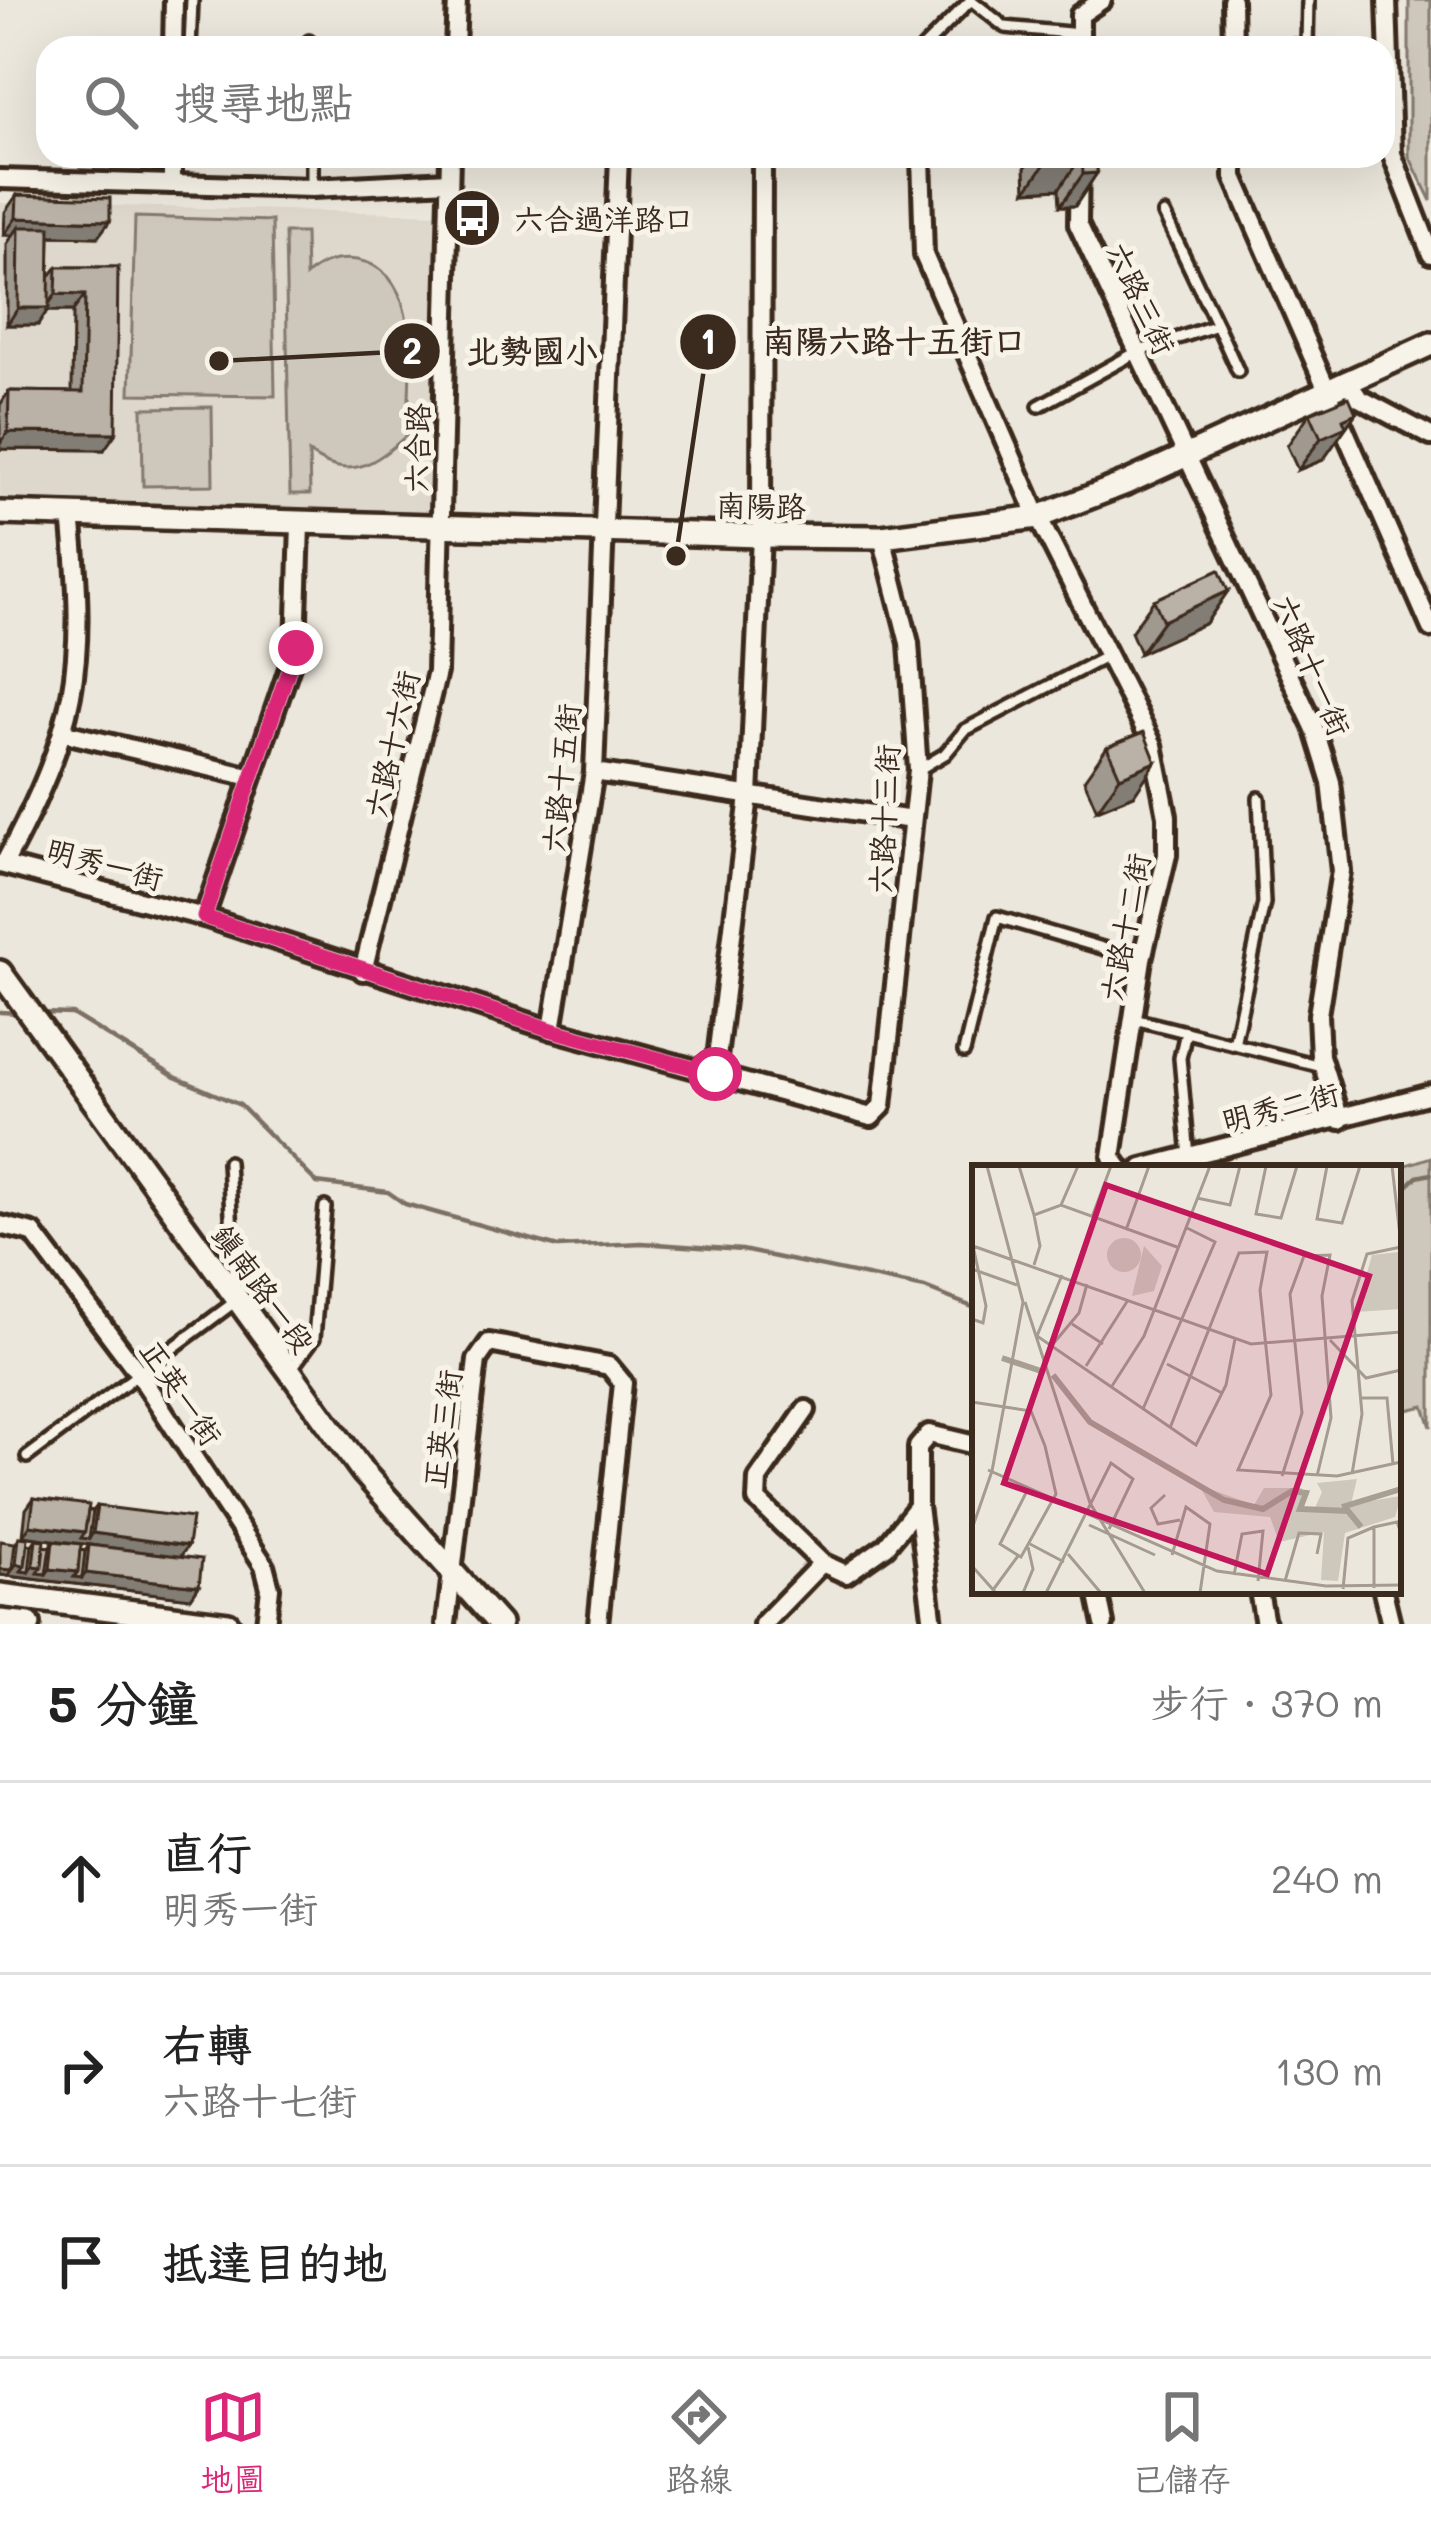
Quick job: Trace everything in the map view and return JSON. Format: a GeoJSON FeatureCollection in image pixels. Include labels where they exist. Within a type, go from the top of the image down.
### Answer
{"type":"FeatureCollection","features":[{"type":"Feature","properties":{"kind":"street"},"geometry":{"type":"LineString","coordinates":[[173,36],[174,0]]}},
{"type":"Feature","properties":{"kind":"street"},"geometry":{"type":"LineString","coordinates":[[456,36],[457,0]]}},
{"type":"Feature","properties":{"kind":"street"},"geometry":{"type":"LineString","coordinates":[[1080,36],[1080,15],[1102,0]]}},
{"type":"Feature","properties":{"kind":"street"},"geometry":{"type":"LineString","coordinates":[[1232,0],[1234,36]]}},
{"type":"Feature","properties":{"kind":"street"},"geometry":{"type":"LineString","coordinates":[[1387,0],[1387,36]]}},
{"type":"Feature","properties":{"kind":"street"},"geometry":{"type":"LineString","coordinates":[[1395,160],[1424,215],[1431,254]]}},
{"type":"Feature","properties":{"kind":"street"},"geometry":{"type":"LineString","coordinates":[[172,168],[172,184]]}},
{"type":"Feature","properties":{"kind":"street","name":"六合路"},"geometry":{"type":"LineString","coordinates":[[441,526],[450,168]]}},
{"type":"Feature","properties":{"kind":"street","name":"六路十五街"},"geometry":{"type":"LineString","coordinates":[[552,1030],[594,772],[618,168]]}},
{"type":"Feature","properties":{"kind":"street"},"geometry":{"type":"LineString","coordinates":[[715,1074],[749,796],[761,536],[762,168]]}},
{"type":"Feature","properties":{"kind":"street","name":"六路十二街"},"geometry":{"type":"LineString","coordinates":[[921,168],[924,255],[1037,517],[1111,654],[1153,745],[1167,816],[1167,855],[1142,959],[1116,1163]]}},
{"type":"Feature","properties":{"kind":"street","name":"六路三街"},"geometry":{"type":"LineString","coordinates":[[1078,168],[1078,224],[1188,455]]}},
{"type":"Feature","properties":{"kind":"street"},"geometry":{"type":"LineString","coordinates":[[1234,168],[1323,389],[1431,628]]}},
{"type":"Feature","properties":{"kind":"street"},"geometry":{"type":"LineString","coordinates":[[0,179],[312,188],[449,181]]}},
{"type":"Feature","properties":{"kind":"street","name":"南陽路"},"geometry":{"type":"LineString","coordinates":[[0,513],[882,537],[1037,517],[1188,455],[1323,389],[1431,344]]}},
{"type":"Feature","properties":{"kind":"street"},"geometry":{"type":"LineString","coordinates":[[1346,380],[1359,398],[1431,436]]}},
{"type":"Feature","properties":{"kind":"street","name":"六路十一街"},"geometry":{"type":"LineString","coordinates":[[1188,455],[1314,727],[1331,782],[1341,871],[1318,1015],[1323,1067],[1340,1120]]}},
{"type":"Feature","properties":{"kind":"street"},"geometry":{"type":"LineString","coordinates":[[2,864],[46,786],[65,733],[79,668],[71,515]]}},
{"type":"Feature","properties":{"kind":"street"},"geometry":{"type":"LineString","coordinates":[[204,917],[296,648],[300,524]]}},
{"type":"Feature","properties":{"kind":"street","name":"六路十六街"},"geometry":{"type":"LineString","coordinates":[[363,970],[437,672],[441,526]]}},
{"type":"Feature","properties":{"kind":"street","name":"六路十三街"},"geometry":{"type":"LineString","coordinates":[[881,1106],[912,865],[918,770],[909,643],[882,537]]}},
{"type":"Feature","properties":{"kind":"street"},"geometry":{"type":"LineString","coordinates":[[65,733],[251,778]]}},
{"type":"Feature","properties":{"kind":"street"},"geometry":{"type":"LineString","coordinates":[[594,772],[912,820]]}},
{"type":"Feature","properties":{"kind":"street","name":"明秀一街"},"geometry":{"type":"LineString","coordinates":[[2,864],[204,917],[552,1030],[871,1117],[881,1106]]}},
{"type":"Feature","properties":{"kind":"street","name":"鎮南路一段"},"geometry":{"type":"LineString","coordinates":[[0,972],[289,1372],[450,1574],[499,1624]]}},
{"type":"Feature","properties":{"kind":"street","name":"明秀二街"},"geometry":{"type":"LineString","coordinates":[[1154,1165],[1431,1094]]}},
{"type":"Feature","properties":{"kind":"street","name":"正英一街"},"geometry":{"type":"LineString","coordinates":[[0,1226],[33,1233],[137,1371],[264,1564],[270,1588],[266,1624]]}},
{"type":"Feature","properties":{"kind":"street","name":"正英三街"},"geometry":{"type":"LineString","coordinates":[[446,1624],[477,1360],[489,1343],[609,1366],[623,1383],[625,1402],[598,1624]]}},
{"type":"Feature","properties":{"kind":"street"},"geometry":{"type":"LineString","coordinates":[[806,1410],[758,1479],[757,1500],[822,1564],[846,1574],[860,1568],[918,1506]]}},
{"type":"Feature","properties":{"kind":"street"},"geometry":{"type":"LineString","coordinates":[[933,1624],[918,1506],[918,1447],[929,1434],[972,1443]]}},
{"type":"Feature","properties":{"kind":"street"},"geometry":{"type":"LineString","coordinates":[[763,1624],[822,1564]]}},
{"type":"Feature","properties":{"kind":"street"},"geometry":{"type":"LineString","coordinates":[[1097,1594],[1104,1624]]}},
{"type":"Feature","properties":{"kind":"street"},"geometry":{"type":"LineString","coordinates":[[1259,1594],[1264,1624]]}},
{"type":"Feature","properties":{"kind":"street"},"geometry":{"type":"LineString","coordinates":[[1384,1594],[1391,1624]]}},
{"type":"Feature","properties":{"kind":"street"},"geometry":{"type":"LineString","coordinates":[[0,1595],[127,1617],[228,1624]]}},
{"type":"Feature","properties":{"kind":"street"},"geometry":{"type":"LineString","coordinates":[[0,1621],[29,1624]]}},
{"type":"Feature","properties":{"kind":"lane"},"geometry":{"type":"LineString","coordinates":[[190,36],[192,0]]}},
{"type":"Feature","properties":{"kind":"lane"},"geometry":{"type":"LineString","coordinates":[[935,36],[971,0],[1005,27],[1053,36]]}},
{"type":"Feature","properties":{"kind":"lane"},"geometry":{"type":"LineString","coordinates":[[1307,36],[1308,0]]}},
{"type":"Feature","properties":{"kind":"lane"},"geometry":{"type":"LineString","coordinates":[[312,168],[312,188]]}},
{"type":"Feature","properties":{"kind":"lane"},"geometry":{"type":"LineString","coordinates":[[1164,214],[1238,371]]}},
{"type":"Feature","properties":{"kind":"lane"},"geometry":{"type":"LineString","coordinates":[[1040,406],[1137,352],[1217,325]]}},
{"type":"Feature","properties":{"kind":"lane"},"geometry":{"type":"LineString","coordinates":[[918,770],[945,754],[965,730],[1111,654]]}},
{"type":"Feature","properties":{"kind":"lane"},"geometry":{"type":"LineString","coordinates":[[1234,1044],[1264,903],[1258,798]]}},
{"type":"Feature","properties":{"kind":"lane"},"geometry":{"type":"LineString","coordinates":[[964,1052],[998,917],[1142,959]]}},
{"type":"Feature","properties":{"kind":"lane"},"geometry":{"type":"LineString","coordinates":[[1134,1019],[1323,1067]]}},
{"type":"Feature","properties":{"kind":"lane"},"geometry":{"type":"LineString","coordinates":[[1186,1032],[1180,1058],[1190,1156]]}},
{"type":"Feature","properties":{"kind":"lane"},"geometry":{"type":"LineString","coordinates":[[27,1457],[236,1301],[227,1162]]}},
{"type":"Feature","properties":{"kind":"lane"},"geometry":{"type":"LineString","coordinates":[[289,1372],[314,1338],[325,1207]]}},
{"type":"Feature","properties":{"kind":"shaded area"},"geometry":{"type":"Polygon","coordinates":[[[1409,0],[1431,0],[1431,201],[1409,156],[1409,0]]]}},
{"type":"Feature","properties":{"kind":"shaded area"},"geometry":{"type":"Polygon","coordinates":[[[0,203],[444,214],[432,519],[0,508],[0,203]]]}},
{"type":"Feature","properties":{"kind":"shaded area"},"geometry":{"type":"Polygon","coordinates":[[[135,217],[272,221],[275,396],[130,394],[135,217]]]}},
{"type":"Feature","properties":{"kind":"shaded area"},"geometry":{"type":"Polygon","coordinates":[[[285,233],[305,233],[306,276],[323,264],[343,259],[379,269],[394,285],[408,332],[408,434],[361,466],[337,467],[309,453],[310,494],[290,494],[285,233]]]}},
{"type":"Feature","properties":{"kind":"shaded area"},"geometry":{"type":"Polygon","coordinates":[[[212,407],[213,485],[143,486],[142,408],[212,407]]]}},
{"type":"Feature","properties":{"kind":"shaded area"},"geometry":{"type":"Polygon","coordinates":[[[1431,1157],[1431,1427],[1424,1406],[1401,1411],[1401,1167],[1431,1157]]]}},
{"type":"Feature","properties":{"kind":"building"},"geometry":{"type":"Polygon","coordinates":[[[17,195],[110,198],[110,221],[16,218],[17,195]]]}},
{"type":"Feature","properties":{"kind":"building"},"geometry":{"type":"Polygon","coordinates":[[[19,227],[50,227],[49,308],[18,308],[19,227]]]}},
{"type":"Feature","properties":{"kind":"building"},"geometry":{"type":"Polygon","coordinates":[[[57,267],[118,267],[116,433],[8,432],[9,391],[83,392],[85,295],[56,294],[57,267]]]}},
{"type":"Feature","properties":{"kind":"building"},"geometry":{"type":"Polygon","coordinates":[[[1349,397],[1356,413],[1343,419],[1346,427],[1321,438],[1310,413],[1349,397]]]}},
{"type":"Feature","properties":{"kind":"building"},"geometry":{"type":"Polygon","coordinates":[[[1219,570],[1228,591],[1163,621],[1154,600],[1219,570]]]}},
{"type":"Feature","properties":{"kind":"building"},"geometry":{"type":"Polygon","coordinates":[[[1144,732],[1156,762],[1120,777],[1107,747],[1144,732]]]}},
{"type":"Feature","properties":{"kind":"building"},"geometry":{"type":"Polygon","coordinates":[[[34,1498],[89,1505],[85,1532],[30,1525],[34,1498]]]}},
{"type":"Feature","properties":{"kind":"building"},"geometry":{"type":"Polygon","coordinates":[[[97,1506],[192,1518],[188,1546],[93,1533],[97,1506]]]}},
{"type":"Feature","properties":{"kind":"building"},"geometry":{"type":"Polygon","coordinates":[[[88,1511],[93,1511],[89,1539],[81,1538],[88,1511]]]}},
{"type":"Feature","properties":{"kind":"building"},"geometry":{"type":"Polygon","coordinates":[[[19,1537],[28,1538],[25,1566],[16,1564],[19,1537]]]}},
{"type":"Feature","properties":{"kind":"building"},"geometry":{"type":"Polygon","coordinates":[[[36,1539],[45,1540],[42,1567],[33,1566],[36,1539]]]}},
{"type":"Feature","properties":{"kind":"building"},"geometry":{"type":"Polygon","coordinates":[[[0,1541],[15,1543],[12,1570],[0,1569],[0,1541]]]}},
{"type":"Feature","properties":{"kind":"building"},"geometry":{"type":"Polygon","coordinates":[[[53,1541],[81,1544],[78,1572],[50,1569],[53,1541]]]}},
{"type":"Feature","properties":{"kind":"building"},"geometry":{"type":"Polygon","coordinates":[[[28,1544],[32,1545],[29,1572],[21,1571],[28,1544]]]}},
{"type":"Feature","properties":{"kind":"building"},"geometry":{"type":"Polygon","coordinates":[[[89,1545],[202,1559],[199,1586],[86,1573],[89,1545]]]}},
{"type":"Feature","properties":{"kind":"building"},"geometry":{"type":"Polygon","coordinates":[[[44,1546],[50,1547],[46,1574],[38,1573],[44,1546]]]}},
{"type":"Feature","properties":{"kind":"building"},"geometry":{"type":"Polygon","coordinates":[[[80,1550],[85,1551],[82,1578],[74,1577],[80,1550]]]}},
{"type":"Feature","properties":{"kind":"waterway"},"geometry":{"type":"LineString","coordinates":[[0,1012],[18,1013]]}},
{"type":"Feature","properties":{"kind":"waterway"},"geometry":{"type":"LineString","coordinates":[[41,1013],[72,1014],[175,1077],[240,1105],[317,1183],[388,1192],[405,1204],[558,1247],[642,1243],[742,1250],[925,1288],[972,1307]]}},
{"type":"Feature","properties":{"kind":"waterway"},"geometry":{"type":"LineString","coordinates":[[1401,1191],[1417,1177],[1431,1174]]}},
{"type":"Feature","properties":{"kind":"place","name":"六合過洋路口"},"geometry":{"type":"Point","coordinates":[472,218]}},
{"type":"Feature","properties":{"kind":"place","name":"北勢國小"},"geometry":{"type":"Point","coordinates":[219,361]}},
{"type":"Feature","properties":{"kind":"place","name":"南陽六路十五街口"},"geometry":{"type":"Point","coordinates":[676,556]}},
{"type":"Feature","properties":{"kind":"route"},"geometry":{"type":"LineString","coordinates":[[296,648],[204,917],[552,1030],[715,1074]]}}]}
